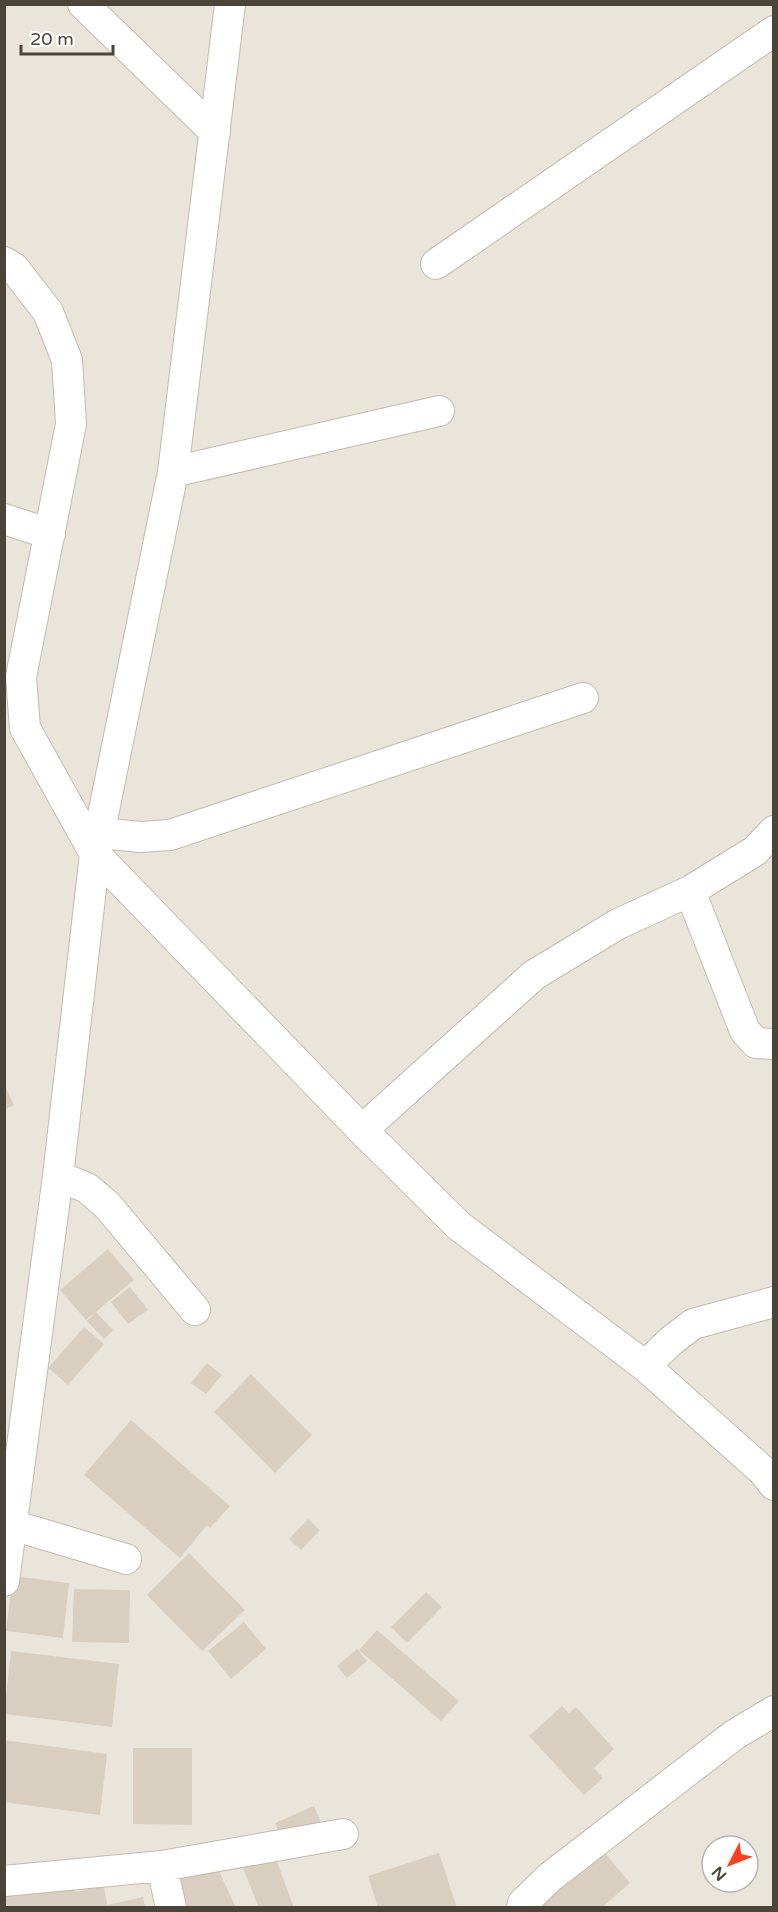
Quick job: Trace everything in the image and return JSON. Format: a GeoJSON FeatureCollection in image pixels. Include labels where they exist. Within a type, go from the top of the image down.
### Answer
{"type":"FeatureCollection","features":[{"type":"Feature","properties":{"kind":"street"},"geometry":{"type":"LineString","coordinates":[[83,4],[215,132]]}},
{"type":"Feature","properties":{"kind":"street"},"geometry":{"type":"LineString","coordinates":[[4,1581],[58,1176],[97,844],[173,472],[230,4]]}},
{"type":"Feature","properties":{"kind":"street"},"geometry":{"type":"LineString","coordinates":[[436,264],[774,31]]}},
{"type":"Feature","properties":{"kind":"street"},"geometry":{"type":"LineString","coordinates":[[4,261],[14,268],[48,312],[67,360],[71,424],[50,534],[14,653],[21,677],[15,732],[97,844],[362,1130],[459,1226],[645,1366],[763,1471],[774,1485]]}},
{"type":"Feature","properties":{"kind":"street"},"geometry":{"type":"LineString","coordinates":[[173,472],[439,411]]}},
{"type":"Feature","properties":{"kind":"street"},"geometry":{"type":"LineString","coordinates":[[4,519],[50,534]]}},
{"type":"Feature","properties":{"kind":"street"},"geometry":{"type":"LineString","coordinates":[[97,844],[170,835],[584,698]]}},
{"type":"Feature","properties":{"kind":"street"},"geometry":{"type":"LineString","coordinates":[[362,1130],[534,975],[618,924],[690,891],[755,851],[774,831]]}},
{"type":"Feature","properties":{"kind":"street"},"geometry":{"type":"LineString","coordinates":[[690,891],[746,1031],[756,1043],[774,1044]]}},
{"type":"Feature","properties":{"kind":"street"},"geometry":{"type":"LineString","coordinates":[[58,1176],[87,1188],[107,1205],[195,1310]]}},
{"type":"Feature","properties":{"kind":"street"},"geometry":{"type":"LineString","coordinates":[[645,1366],[693,1324],[774,1302]]}},
{"type":"Feature","properties":{"kind":"street"},"geometry":{"type":"LineString","coordinates":[[12,1525],[126,1559]]}},
{"type":"Feature","properties":{"kind":"street"},"geometry":{"type":"LineString","coordinates":[[522,1908],[523,1903],[550,1877],[734,1735],[774,1711]]}},
{"type":"Feature","properties":{"kind":"street"},"geometry":{"type":"LineString","coordinates":[[4,1881],[162,1866],[343,1834]]}},
{"type":"Feature","properties":{"kind":"street"},"geometry":{"type":"LineString","coordinates":[[162,1866],[171,1908]]}},
{"type":"Feature","properties":{"kind":"shaded area"},"geometry":{"type":"Polygon","coordinates":[[[5,5],[773,5],[773,1907],[5,1908],[5,5]]]}},
{"type":"Feature","properties":{"kind":"building"},"geometry":{"type":"Polygon","coordinates":[[[4,1084],[14,1105],[4,1110],[4,1084]]]}},
{"type":"Feature","properties":{"kind":"building"},"geometry":{"type":"Polygon","coordinates":[[[108,1249],[134,1280],[86,1320],[60,1290],[108,1249]]]}},
{"type":"Feature","properties":{"kind":"building"},"geometry":{"type":"Polygon","coordinates":[[[130,1287],[148,1310],[128,1324],[111,1302],[130,1287]]]}},
{"type":"Feature","properties":{"kind":"building"},"geometry":{"type":"Polygon","coordinates":[[[96,1312],[113,1330],[104,1339],[87,1321],[96,1312]]]}},
{"type":"Feature","properties":{"kind":"building"},"geometry":{"type":"Polygon","coordinates":[[[84,1327],[104,1344],[68,1385],[48,1368],[84,1327]]]}},
{"type":"Feature","properties":{"kind":"building"},"geometry":{"type":"Polygon","coordinates":[[[207,1363],[222,1375],[206,1394],[191,1383],[207,1363]]]}},
{"type":"Feature","properties":{"kind":"building"},"geometry":{"type":"Polygon","coordinates":[[[251,1374],[312,1435],[275,1473],[214,1412],[251,1374]]]}},
{"type":"Feature","properties":{"kind":"building"},"geometry":{"type":"Polygon","coordinates":[[[131,1420],[230,1506],[210,1528],[207,1525],[180,1558],[84,1475],[131,1420]]]}},
{"type":"Feature","properties":{"kind":"building"},"geometry":{"type":"Polygon","coordinates":[[[308,1519],[320,1530],[301,1550],[289,1539],[308,1519]]]}},
{"type":"Feature","properties":{"kind":"building"},"geometry":{"type":"Polygon","coordinates":[[[189,1553],[245,1610],[202,1651],[147,1595],[189,1553]]]}},
{"type":"Feature","properties":{"kind":"building"},"geometry":{"type":"Polygon","coordinates":[[[13,1576],[69,1583],[63,1638],[6,1631],[13,1576]]]}},
{"type":"Feature","properties":{"kind":"building"},"geometry":{"type":"Polygon","coordinates":[[[74,1589],[130,1590],[129,1643],[72,1642],[74,1589]]]}},
{"type":"Feature","properties":{"kind":"building"},"geometry":{"type":"Polygon","coordinates":[[[426,1592],[442,1607],[407,1643],[391,1627],[426,1592]]]}},
{"type":"Feature","properties":{"kind":"building"},"geometry":{"type":"Polygon","coordinates":[[[244,1622],[266,1649],[231,1679],[208,1651],[244,1622]]]}},
{"type":"Feature","properties":{"kind":"building"},"geometry":{"type":"Polygon","coordinates":[[[377,1630],[459,1701],[441,1721],[359,1650],[377,1630]]]}},
{"type":"Feature","properties":{"kind":"building"},"geometry":{"type":"Polygon","coordinates":[[[357,1649],[367,1661],[347,1678],[337,1666],[357,1649]]]}},
{"type":"Feature","properties":{"kind":"building"},"geometry":{"type":"Polygon","coordinates":[[[11,1651],[119,1664],[112,1727],[4,1714],[11,1651]]]}},
{"type":"Feature","properties":{"kind":"building"},"geometry":{"type":"Polygon","coordinates":[[[562,1706],[569,1713],[576,1707],[614,1749],[594,1768],[603,1778],[584,1795],[529,1736],[562,1706]]]}},
{"type":"Feature","properties":{"kind":"building"},"geometry":{"type":"Polygon","coordinates":[[[4,1740],[107,1754],[100,1815],[4,1802],[4,1740]]]}},
{"type":"Feature","properties":{"kind":"building"},"geometry":{"type":"Polygon","coordinates":[[[133,1748],[192,1748],[192,1825],[133,1824],[133,1748]]]}},
{"type":"Feature","properties":{"kind":"building"},"geometry":{"type":"Polygon","coordinates":[[[314,1806],[324,1829],[284,1845],[275,1823],[314,1806]]]}},
{"type":"Feature","properties":{"kind":"building"},"geometry":{"type":"Polygon","coordinates":[[[588,1833],[630,1883],[601,1908],[517,1908],[588,1833]]]}},
{"type":"Feature","properties":{"kind":"building"},"geometry":{"type":"Polygon","coordinates":[[[273,1851],[294,1908],[259,1908],[241,1863],[273,1851]]]}},
{"type":"Feature","properties":{"kind":"building"},"geometry":{"type":"Polygon","coordinates":[[[439,1853],[457,1908],[378,1908],[368,1876],[439,1853]]]}},
{"type":"Feature","properties":{"kind":"building"},"geometry":{"type":"Polygon","coordinates":[[[214,1860],[236,1908],[183,1908],[170,1880],[214,1860]]]}},
{"type":"Feature","properties":{"kind":"building"},"geometry":{"type":"Polygon","coordinates":[[[73,1883],[75,1892],[104,1886],[107,1905],[143,1897],[145,1908],[4,1908],[4,1897],[73,1883]]]}}]}
